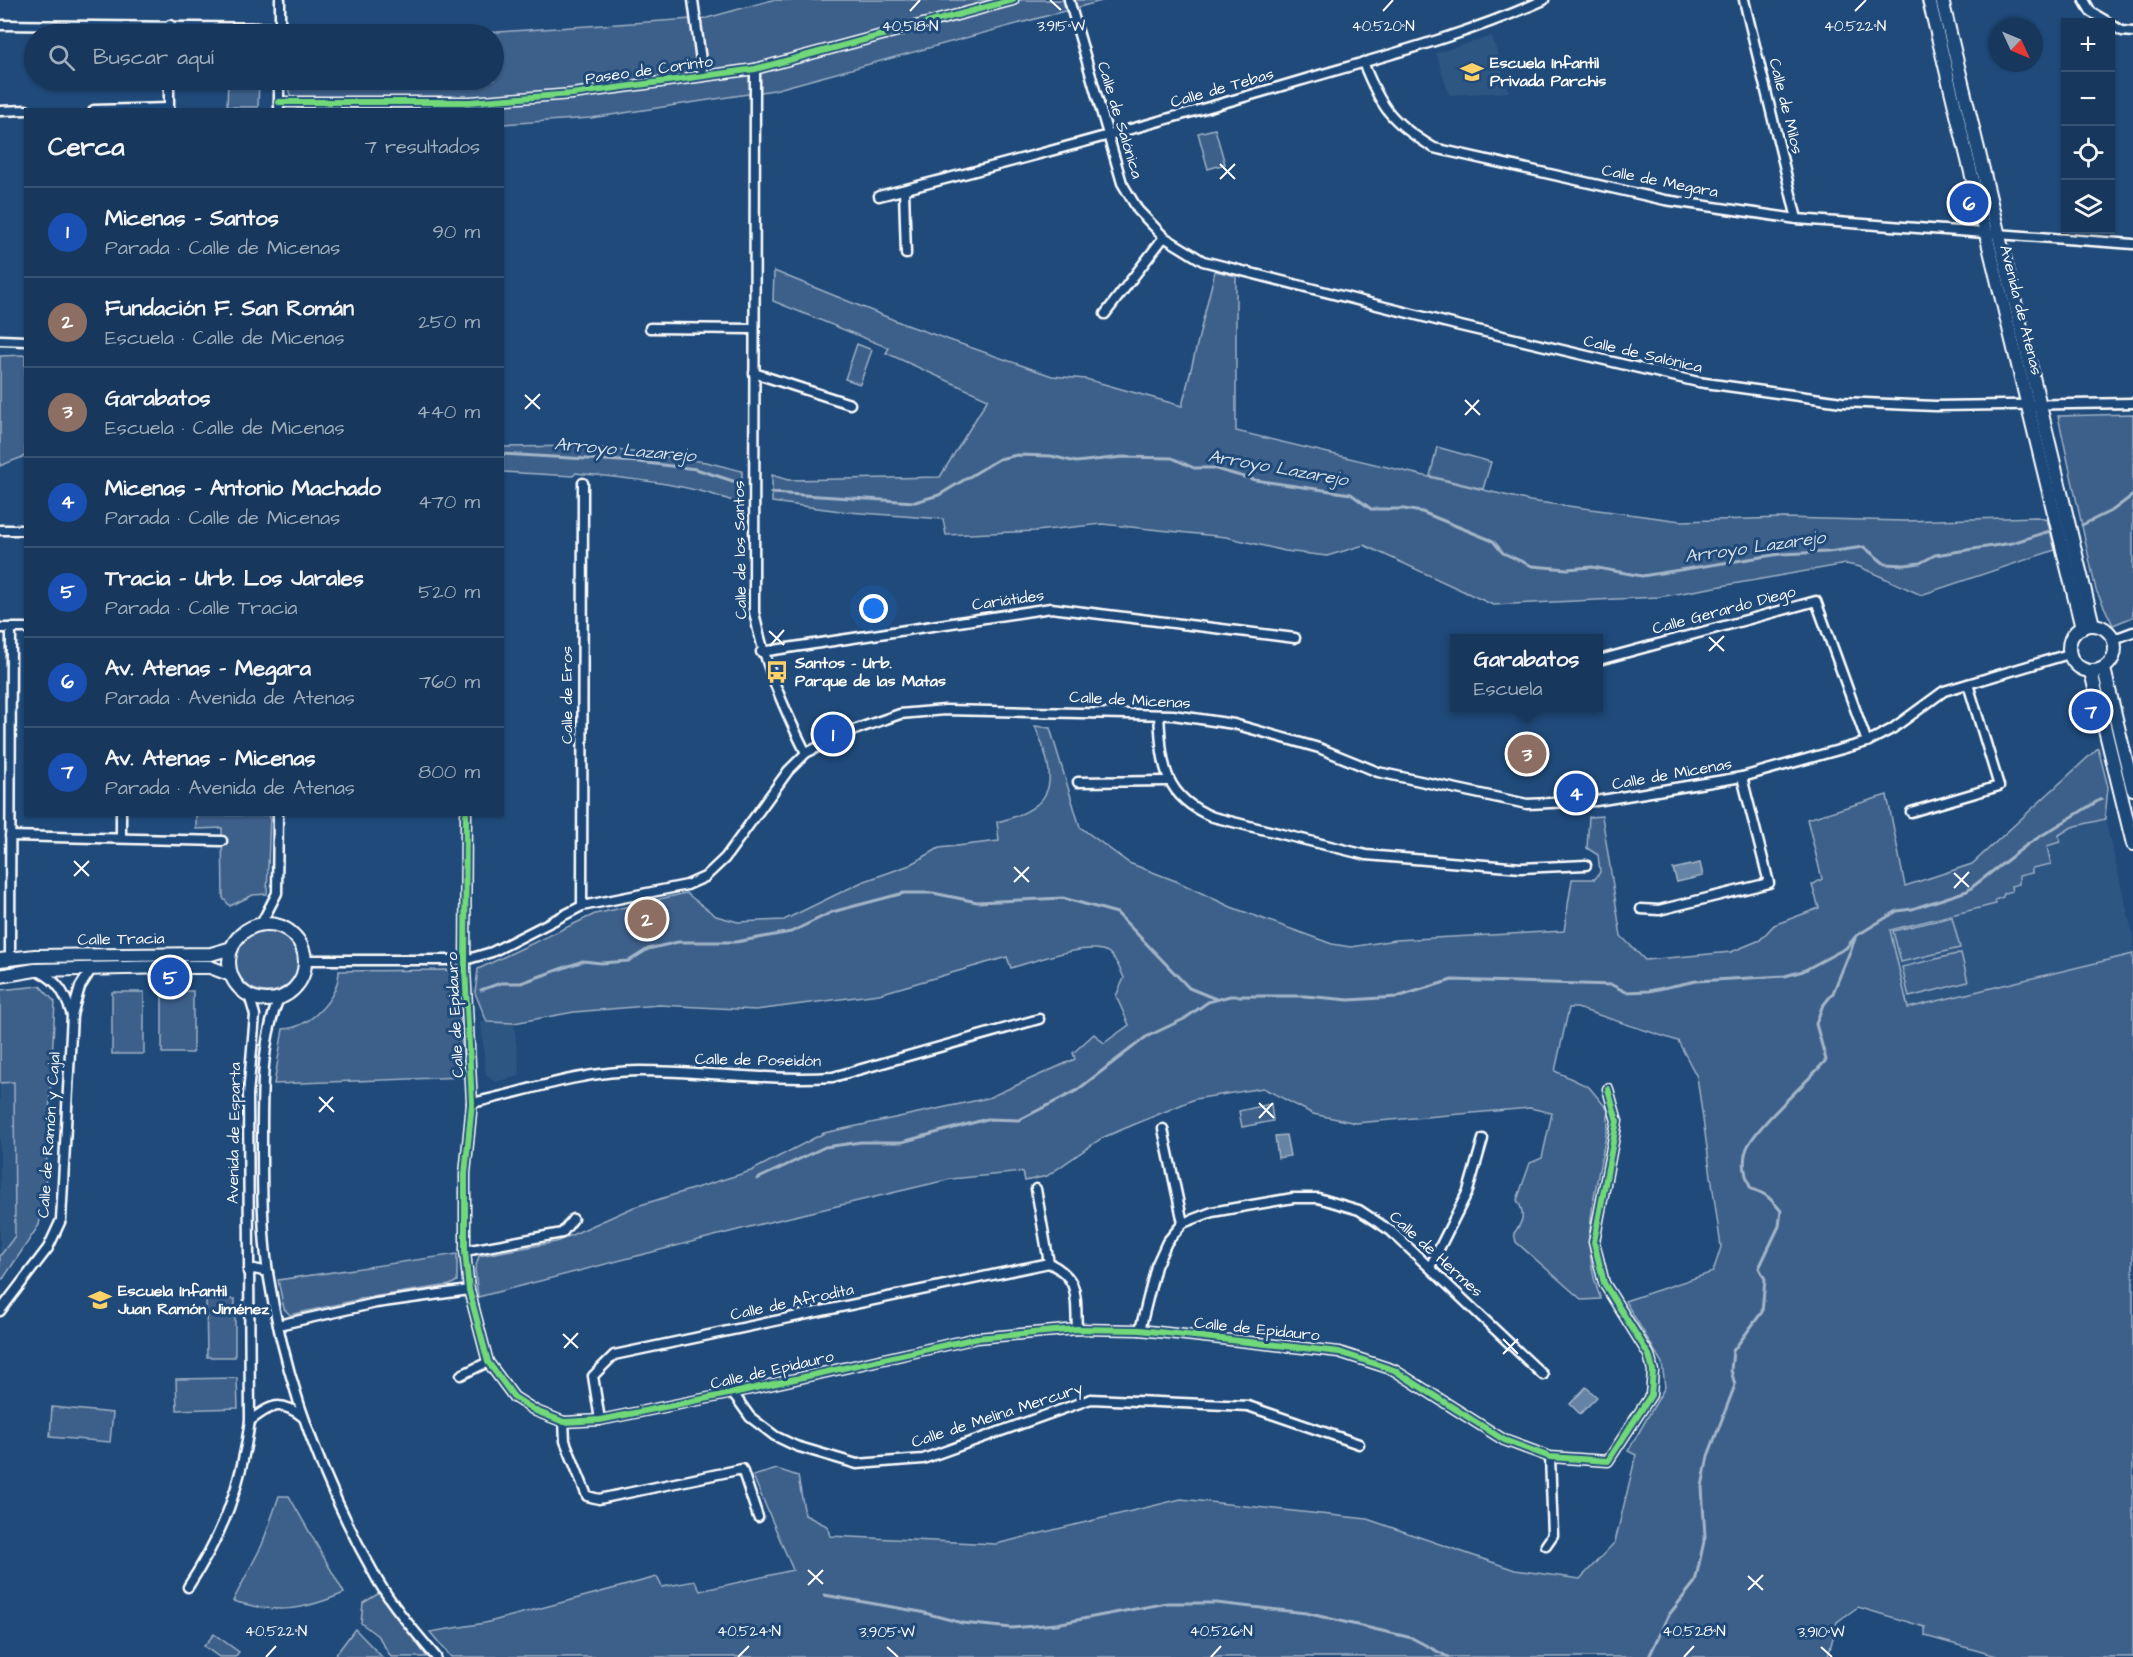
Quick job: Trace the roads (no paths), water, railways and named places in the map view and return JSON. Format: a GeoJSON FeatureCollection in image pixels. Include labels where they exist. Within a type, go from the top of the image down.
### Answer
{"type":"FeatureCollection","features":[{"type":"Feature","properties":{"kind":"main road","name":"Avenida de Atenas"},"geometry":{"type":"LineString","coordinates":[[1929,0],[2027,404],[2088,626]]}},
{"type":"Feature","properties":{"kind":"main road","name":"Avenida de Atenas"},"geometry":{"type":"LineString","coordinates":[[1942,0],[2041,403],[2088,626]]}},
{"type":"Feature","properties":{"kind":"main road"},"geometry":{"type":"LineString","coordinates":[[2088,626],[2106,629],[2114,639],[2115,656],[2104,669],[2091,672],[2077,667],[2069,654],[2070,642],[2088,626]]}},
{"type":"Feature","properties":{"kind":"main road"},"geometry":{"type":"LineString","coordinates":[[2104,669],[2133,789]]}},
{"type":"Feature","properties":{"kind":"main road"},"geometry":{"type":"LineString","coordinates":[[2091,672],[2133,844]]}},
{"type":"Feature","properties":{"kind":"main road"},"geometry":{"type":"LineString","coordinates":[[261,924],[282,926],[292,932],[304,949],[305,960],[299,983],[279,998],[269,1000],[249,995],[238,987],[231,975],[229,961],[232,948],[243,932],[261,924]]}},
{"type":"Feature","properties":{"kind":"main road","name":"Calle Tracia"},"geometry":{"type":"LineString","coordinates":[[5,959],[211,954],[232,948]]}},
{"type":"Feature","properties":{"kind":"main road","name":"Calle Tracia"},"geometry":{"type":"LineString","coordinates":[[0,976],[35,970],[210,967],[231,975]]}},
{"type":"Feature","properties":{"kind":"street"},"geometry":{"type":"LineString","coordinates":[[280,0],[280,24]]}},
{"type":"Feature","properties":{"kind":"street"},"geometry":{"type":"LineString","coordinates":[[693,0],[703,76]]}},
{"type":"Feature","properties":{"kind":"street","name":"Paseo de Corinto"},"geometry":{"type":"LineString","coordinates":[[279,106],[470,106],[755,69],[1013,0]]}},
{"type":"Feature","properties":{"kind":"street","name":"Calle de Salónica"},"geometry":{"type":"LineString","coordinates":[[1069,0],[1107,138],[1122,183],[1138,210],[1164,237],[1203,261],[1456,325],[1698,382],[1842,402],[1935,406],[2133,403]]}},
{"type":"Feature","properties":{"kind":"street","name":"Calle de Tebas"},"geometry":{"type":"LineString","coordinates":[[879,196],[1107,138],[1507,17],[1544,0]]}},
{"type":"Feature","properties":{"kind":"street","name":"Calle de Milos"},"geometry":{"type":"LineString","coordinates":[[1744,0],[1797,219]]}},
{"type":"Feature","properties":{"kind":"street"},"geometry":{"type":"LineString","coordinates":[[2084,0],[2091,12],[2101,18]]}},
{"type":"Feature","properties":{"kind":"street"},"geometry":{"type":"LineString","coordinates":[[0,25],[24,26]]}},
{"type":"Feature","properties":{"kind":"street"},"geometry":{"type":"LineString","coordinates":[[2115,27],[2122,31],[2133,32]]}},
{"type":"Feature","properties":{"kind":"street","name":"Calle de Megara"},"geometry":{"type":"LineString","coordinates":[[1363,62],[1378,101],[1404,130],[1434,148],[1665,200],[1797,219],[1985,231],[2133,244]]}},
{"type":"Feature","properties":{"kind":"street","name":"Calle de los Santos"},"geometry":{"type":"LineString","coordinates":[[755,69],[754,612],[761,652],[806,753]]}},
{"type":"Feature","properties":{"kind":"street"},"geometry":{"type":"LineString","coordinates":[[169,90],[169,108]]}},
{"type":"Feature","properties":{"kind":"street"},"geometry":{"type":"LineString","coordinates":[[279,90],[279,106]]}},
{"type":"Feature","properties":{"kind":"street"},"geometry":{"type":"LineString","coordinates":[[0,111],[24,111]]}},
{"type":"Feature","properties":{"kind":"street"},"geometry":{"type":"LineString","coordinates":[[904,190],[906,254]]}},
{"type":"Feature","properties":{"kind":"street"},"geometry":{"type":"LineString","coordinates":[[1105,314],[1164,237]]}},
{"type":"Feature","properties":{"kind":"street"},"geometry":{"type":"LineString","coordinates":[[650,328],[754,329]]}},
{"type":"Feature","properties":{"kind":"street"},"geometry":{"type":"LineString","coordinates":[[0,340],[24,341]]}},
{"type":"Feature","properties":{"kind":"street"},"geometry":{"type":"LineString","coordinates":[[754,373],[850,404]]}},
{"type":"Feature","properties":{"kind":"street","name":"Calle de Eros"},"geometry":{"type":"LineString","coordinates":[[582,906],[583,483]]}},
{"type":"Feature","properties":{"kind":"street"},"geometry":{"type":"LineString","coordinates":[[0,530],[24,530]]}},
{"type":"Feature","properties":{"kind":"street","name":"Calle Gerardo Diego"},"geometry":{"type":"LineString","coordinates":[[1603,659],[1816,601],[1867,742]]}},
{"type":"Feature","properties":{"kind":"street","name":"Cariátides"},"geometry":{"type":"LineString","coordinates":[[761,652],[1051,608],[1295,638]]}},
{"type":"Feature","properties":{"kind":"street"},"geometry":{"type":"LineString","coordinates":[[0,628],[24,628]]}},
{"type":"Feature","properties":{"kind":"street"},"geometry":{"type":"LineString","coordinates":[[5,959],[10,836],[11,628]]}},
{"type":"Feature","properties":{"kind":"street"},"geometry":{"type":"LineString","coordinates":[[2114,639],[2133,632]]}},
{"type":"Feature","properties":{"kind":"street","name":"Calle de Micenas"},"geometry":{"type":"LineString","coordinates":[[305,960],[465,960],[492,952],[582,906],[675,888],[705,877],[725,858],[788,771],[806,753],[851,731],[900,714],[945,710],[1160,715],[1234,724],[1319,748],[1378,772],[1527,804],[1619,800],[1742,777],[1867,742],[1892,729],[1944,691],[2069,654]]}},
{"type":"Feature","properties":{"kind":"street"},"geometry":{"type":"LineString","coordinates":[[1911,812],[1999,786],[1968,684]]}},
{"type":"Feature","properties":{"kind":"street"},"geometry":{"type":"LineString","coordinates":[[1160,715],[1162,759],[1168,781],[1191,805],[1213,817],[1366,855],[1521,868],[1586,865]]}},
{"type":"Feature","properties":{"kind":"street"},"geometry":{"type":"LineString","coordinates":[[1641,909],[1659,910],[1769,883],[1742,777]]}},
{"type":"Feature","properties":{"kind":"street"},"geometry":{"type":"LineString","coordinates":[[1078,782],[1168,781]]}},
{"type":"Feature","properties":{"kind":"street"},"geometry":{"type":"LineString","coordinates":[[121,816],[121,837]]}},
{"type":"Feature","properties":{"kind":"street"},"geometry":{"type":"LineString","coordinates":[[261,924],[277,893],[278,816]]}},
{"type":"Feature","properties":{"kind":"street","name":"Calle de Epidauro"},"geometry":{"type":"LineString","coordinates":[[466,816],[465,960],[472,1103],[465,1174],[465,1251],[469,1290],[488,1362],[514,1397],[536,1411],[564,1422],[600,1420],[733,1393],[977,1338],[1077,1329],[1140,1330],[1339,1352],[1394,1370],[1504,1440],[1550,1457],[1608,1461],[1651,1395],[1653,1371],[1649,1355],[1604,1283],[1594,1242],[1617,1120],[1608,1089]]}},
{"type":"Feature","properties":{"kind":"street"},"geometry":{"type":"LineString","coordinates":[[10,836],[222,841]]}},
{"type":"Feature","properties":{"kind":"street","name":"Calle de Ramón y Cajal"},"geometry":{"type":"LineString","coordinates":[[0,1311],[48,1248],[61,1220],[72,1015],[80,987],[92,968]]}},
{"type":"Feature","properties":{"kind":"street","name":"Calle de Ramón y Cajal"},"geometry":{"type":"LineString","coordinates":[[35,970],[52,978],[64,992],[72,1015]]}},
{"type":"Feature","properties":{"kind":"street","name":"Avenida de Esparta"},"geometry":{"type":"LineString","coordinates":[[188,1587],[211,1551],[230,1511],[244,1466],[250,1421],[248,1095],[255,1016],[249,995]]}},
{"type":"Feature","properties":{"kind":"street","name":"Avenida de Esparta"},"geometry":{"type":"LineString","coordinates":[[279,998],[271,1017],[262,1099],[262,1189],[268,1272],[278,1325],[303,1418],[326,1474],[379,1581],[436,1657]]}},
{"type":"Feature","properties":{"kind":"street","name":"Calle de Poseidón"},"geometry":{"type":"LineString","coordinates":[[472,1103],[592,1075],[638,1071],[799,1079],[833,1077],[1039,1019]]}},
{"type":"Feature","properties":{"kind":"street"},"geometry":{"type":"LineString","coordinates":[[1140,1330],[1156,1266],[1167,1242],[1183,1223],[1163,1129]]}},
{"type":"Feature","properties":{"kind":"street"},"geometry":{"type":"LineString","coordinates":[[1430,1267],[1468,1191],[1482,1139]]}},
{"type":"Feature","properties":{"kind":"street"},"geometry":{"type":"LineString","coordinates":[[1036,1189],[1049,1263],[1064,1270],[1074,1283],[1077,1329]]}},
{"type":"Feature","properties":{"kind":"street","name":"Calle de Hermes"},"geometry":{"type":"LineString","coordinates":[[1183,1223],[1212,1212],[1293,1198],[1318,1198],[1359,1210],[1391,1232],[1543,1375]]}},
{"type":"Feature","properties":{"kind":"street"},"geometry":{"type":"LineString","coordinates":[[465,1251],[562,1233],[573,1219]]}},
{"type":"Feature","properties":{"kind":"street","name":"Calle de Afrodita"},"geometry":{"type":"LineString","coordinates":[[600,1420],[593,1376],[614,1355],[1049,1263]]}},
{"type":"Feature","properties":{"kind":"street"},"geometry":{"type":"LineString","coordinates":[[248,1272],[254,1269],[268,1272]]}},
{"type":"Feature","properties":{"kind":"street"},"geometry":{"type":"LineString","coordinates":[[278,1325],[376,1303],[469,1290]]}},
{"type":"Feature","properties":{"kind":"street"},"geometry":{"type":"LineString","coordinates":[[461,1375],[488,1362]]}},
{"type":"Feature","properties":{"kind":"street","name":"Calle de Melina Mercury"},"geometry":{"type":"LineString","coordinates":[[733,1393],[750,1417],[775,1436],[796,1446],[857,1464],[923,1459],[1091,1399],[1248,1406],[1359,1444]]}},
{"type":"Feature","properties":{"kind":"street"},"geometry":{"type":"LineString","coordinates":[[250,1421],[265,1409],[278,1405],[291,1408],[303,1418]]}},
{"type":"Feature","properties":{"kind":"street"},"geometry":{"type":"LineString","coordinates":[[564,1422],[565,1441],[587,1496],[599,1499],[742,1468],[758,1516]]}},
{"type":"Feature","properties":{"kind":"street"},"geometry":{"type":"LineString","coordinates":[[1546,1545],[1553,1535],[1550,1457]]}},
{"type":"Feature","properties":{"kind":"waterway","name":"Arroyo Lazarejo"},"geometry":{"type":"LineString","coordinates":[[504,454],[638,462],[696,469],[742,484]]}},
{"type":"Feature","properties":{"kind":"waterway","name":"Arroyo Lazarejo"},"geometry":{"type":"LineString","coordinates":[[771,493],[915,502],[939,495],[999,459],[1017,455],[1051,456],[1076,462],[1123,457],[1172,458],[1194,468],[1212,468],[1255,480],[1351,494],[1371,509],[1404,509],[1422,512],[1493,541],[1503,553],[1532,566],[1567,569],[1592,567],[1642,576],[1780,554],[1828,552],[1864,547],[1885,564],[1905,565],[1920,563],[1935,555],[2012,543],[2050,531]]}},
{"type":"Feature","properties":{"kind":"waterway","name":"Arroyo Lazarejo"},"geometry":{"type":"LineString","coordinates":[[2082,525],[2113,510],[2133,495]]}},
{"type":"Feature","properties":{"kind":"waterway"},"geometry":{"type":"LineString","coordinates":[[757,1179],[825,1147],[861,1142],[902,1142],[987,1119],[1019,1120],[1076,1091],[1146,1037],[1184,1019],[1208,1002],[1230,996],[1305,996],[1349,1000],[1397,997],[1452,980],[1612,985],[1626,992],[1649,991],[1696,981],[1785,976],[1803,971],[1846,948],[1856,936],[1897,911],[1912,909],[1967,891],[2028,844],[2101,799]]}},
{"type":"Feature","properties":{"kind":"waterway"},"geometry":{"type":"LineString","coordinates":[[481,990],[501,983],[521,983],[583,961],[601,963],[629,961],[648,949],[678,942],[736,942],[791,932],[832,912],[904,893],[933,893],[977,902],[1063,898],[1117,913],[1189,988],[1216,999]]}},
{"type":"Feature","properties":{"kind":"waterway"},"geometry":{"type":"LineString","coordinates":[[1649,1657],[1668,1616],[1695,1582],[1705,1537],[1702,1487],[1708,1456],[1735,1385],[1731,1370],[1733,1351],[1762,1312],[1765,1279],[1759,1268],[1779,1226],[1781,1211],[1768,1197],[1751,1189],[1744,1169],[1745,1153],[1752,1139],[1771,1116],[1826,1060],[1816,1024],[1822,1007],[1833,993],[1855,939]]}},
{"type":"Feature","properties":{"kind":"waterway"},"geometry":{"type":"LineString","coordinates":[[824,1595],[921,1612],[962,1623],[1012,1628],[1056,1624],[1167,1603],[1216,1603],[1306,1613],[1412,1638],[1448,1657]]}},
{"type":"Feature","properties":{"kind":"place","name":"Escuela Infantil Privada Parchis"},"geometry":{"type":"Point","coordinates":[1472,72]}},
{"type":"Feature","properties":{"kind":"place","name":"Av. Atenas - Megara"},"geometry":{"type":"Point","coordinates":[1969,203]}},
{"type":"Feature","properties":{"kind":"place","name":"Santos - Urb. Parque de las Matas"},"geometry":{"type":"Point","coordinates":[777,672]}},
{"type":"Feature","properties":{"kind":"place","name":"Av. Atenas - Micenas"},"geometry":{"type":"Point","coordinates":[2091,711]}},
{"type":"Feature","properties":{"kind":"place","name":"Micenas - Santos"},"geometry":{"type":"Point","coordinates":[833,734]}},
{"type":"Feature","properties":{"kind":"place","name":"Garabatos"},"geometry":{"type":"Point","coordinates":[1527,754]}},
{"type":"Feature","properties":{"kind":"place","name":"Micenas - Antonio Machado"},"geometry":{"type":"Point","coordinates":[1576,793]}},
{"type":"Feature","properties":{"kind":"place","name":"Fundación F. San Román"},"geometry":{"type":"Point","coordinates":[647,919]}},
{"type":"Feature","properties":{"kind":"place","name":"Tracia - Urb. Los Jarales"},"geometry":{"type":"Point","coordinates":[170,977]}},
{"type":"Feature","properties":{"kind":"place","name":"Escuela Infantil Juan Ramón Jiménez"},"geometry":{"type":"Point","coordinates":[100,1300]}}]}
